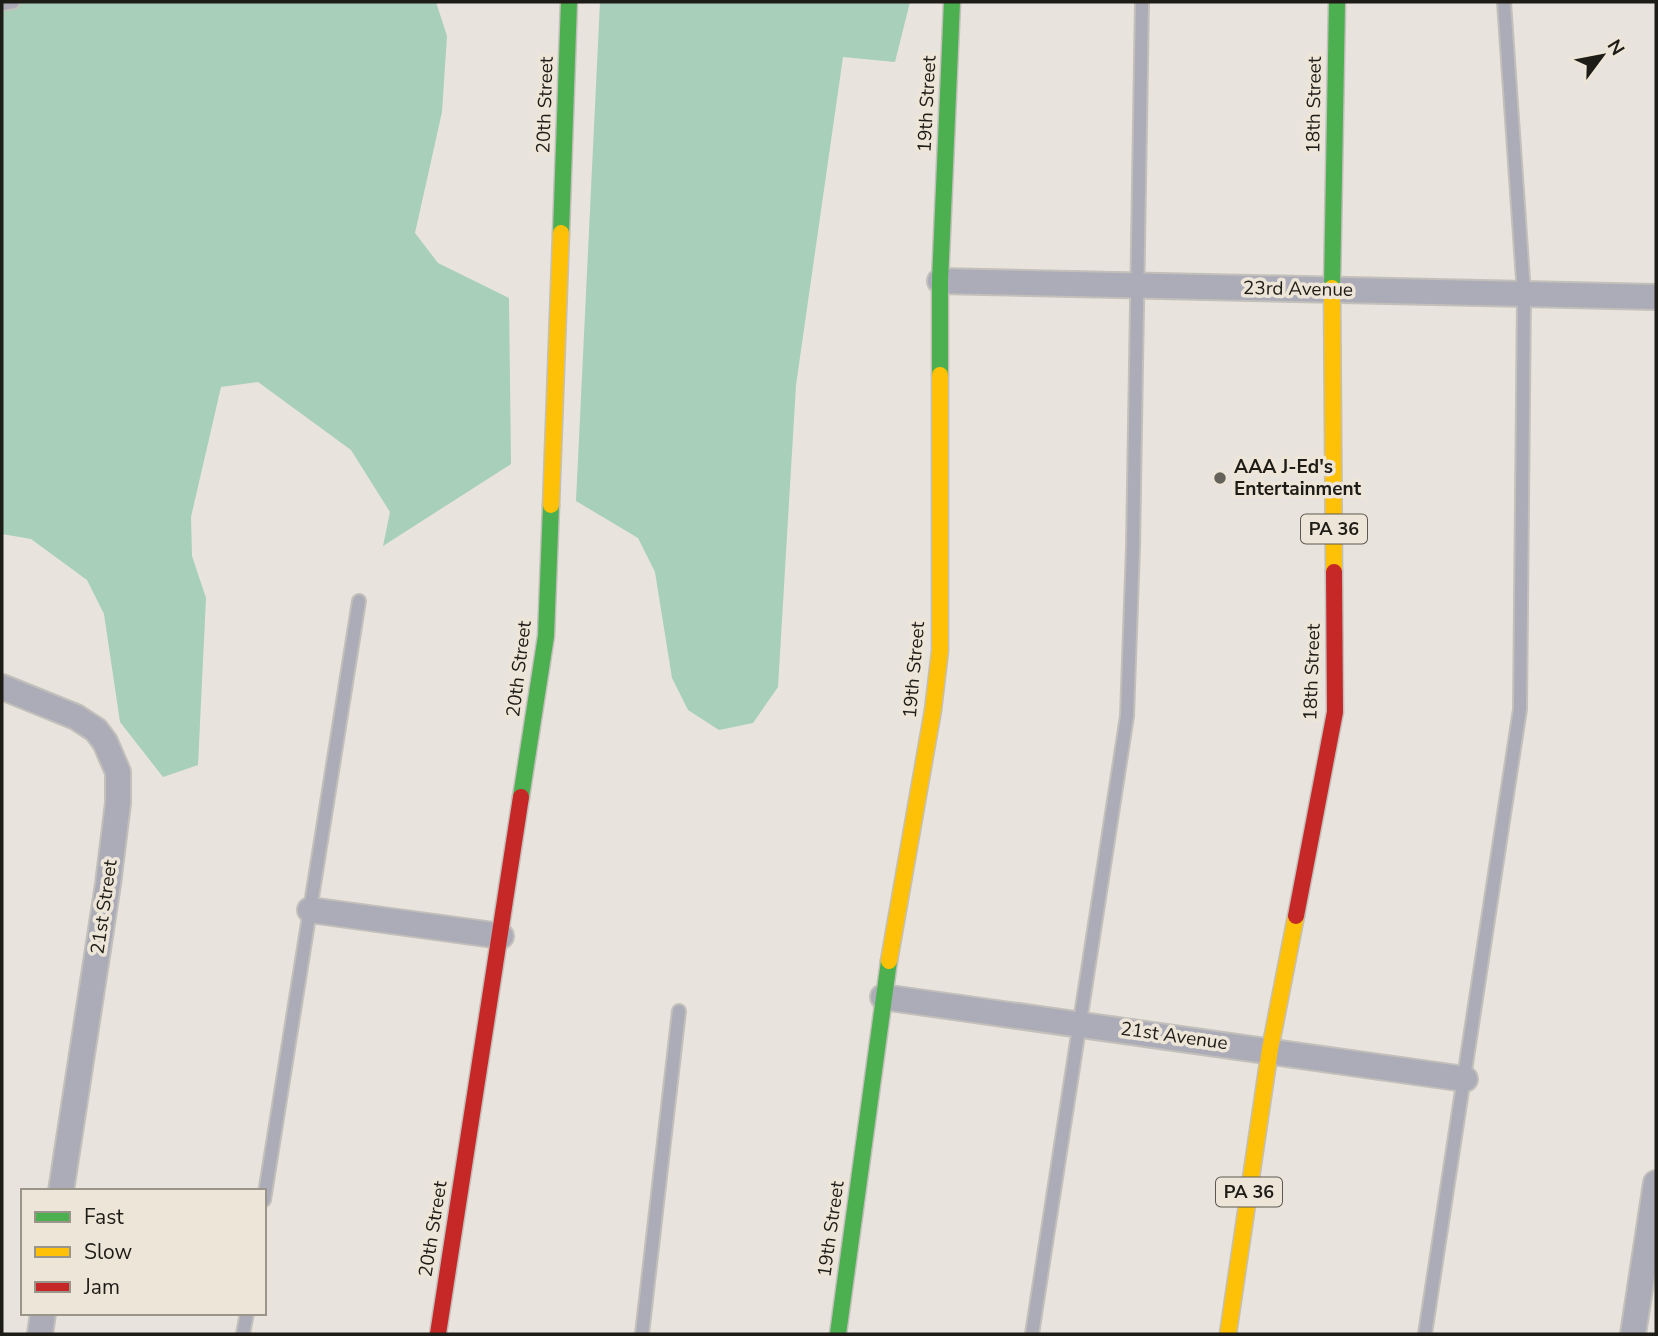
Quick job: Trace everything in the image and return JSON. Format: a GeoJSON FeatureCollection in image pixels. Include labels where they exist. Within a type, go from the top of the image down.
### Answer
{"type":"FeatureCollection","features":[{"type":"Feature","properties":{"kind":"street","name":"20th Street"},"geometry":{"type":"LineString","coordinates":[[438,1334],[546,636],[569,2]]}},
{"type":"Feature","properties":{"kind":"street","name":"19th Street"},"geometry":{"type":"LineString","coordinates":[[838,1334],[883,997],[933,710],[940,651],[940,281],[952,2]]}},
{"type":"Feature","properties":{"kind":"street","name":"18th Street"},"geometry":{"type":"LineString","coordinates":[[1228,1334],[1270,1049],[1335,712],[1332,290],[1337,2]]}},
{"type":"Feature","properties":{"kind":"street","name":"23rd Avenue"},"geometry":{"type":"LineString","coordinates":[[940,281],[1656,297]]}},
{"type":"Feature","properties":{"kind":"street","name":"21st Street"},"geometry":{"type":"LineString","coordinates":[[2,687],[76,717],[96,730],[118,772],[118,803],[108,884],[61,1189]]}},
{"type":"Feature","properties":{"kind":"street"},"geometry":{"type":"LineString","coordinates":[[310,910],[501,936]]}},
{"type":"Feature","properties":{"kind":"street","name":"21st Avenue"},"geometry":{"type":"LineString","coordinates":[[883,997],[1270,1049],[1465,1079]]}},
{"type":"Feature","properties":{"kind":"street"},"geometry":{"type":"LineString","coordinates":[[1633,1334],[1653,1228],[1656,1183]]}},
{"type":"Feature","properties":{"kind":"street"},"geometry":{"type":"LineString","coordinates":[[40,1334],[43,1315]]}},
{"type":"Feature","properties":{"kind":"lane"},"geometry":{"type":"LineString","coordinates":[[2,4],[13,2]]}},
{"type":"Feature","properties":{"kind":"lane"},"geometry":{"type":"LineString","coordinates":[[1032,1334],[1127,716],[1133,547],[1142,2]]}},
{"type":"Feature","properties":{"kind":"lane"},"geometry":{"type":"LineString","coordinates":[[1425,1334],[1520,709],[1524,294],[1504,2]]}},
{"type":"Feature","properties":{"kind":"lane"},"geometry":{"type":"LineString","coordinates":[[266,1189],[359,601]]}},
{"type":"Feature","properties":{"kind":"lane"},"geometry":{"type":"LineString","coordinates":[[642,1334],[679,1011]]}},
{"type":"Feature","properties":{"kind":"lane"},"geometry":{"type":"LineString","coordinates":[[243,1334],[247,1315]]}},
{"type":"Feature","properties":{"kind":"green space"},"geometry":{"type":"Polygon","coordinates":[[[2,2],[436,2],[447,36],[442,112],[415,233],[438,263],[509,298],[511,464],[383,546],[390,512],[351,450],[258,382],[221,387],[191,517],[192,556],[206,598],[198,765],[163,777],[120,722],[104,614],[87,580],[31,539],[2,534],[2,2]]]}},
{"type":"Feature","properties":{"kind":"green space"},"geometry":{"type":"Polygon","coordinates":[[[600,2],[910,2],[895,62],[843,57],[796,385],[778,687],[753,723],[719,730],[688,710],[672,678],[655,572],[638,538],[576,501],[600,2]]]}},
{"type":"Feature","properties":{"kind":"traffic: fast"},"geometry":{"type":"LineString","coordinates":[[561,233],[569,2]]}},
{"type":"Feature","properties":{"kind":"traffic: fast"},"geometry":{"type":"LineString","coordinates":[[940,375],[940,281],[952,2]]}},
{"type":"Feature","properties":{"kind":"traffic: fast"},"geometry":{"type":"LineString","coordinates":[[1332,288],[1337,2]]}},
{"type":"Feature","properties":{"kind":"traffic: fast"},"geometry":{"type":"LineString","coordinates":[[521,797],[546,636],[551,505]]}},
{"type":"Feature","properties":{"kind":"traffic: fast"},"geometry":{"type":"LineString","coordinates":[[838,1334],[889,961]]}},
{"type":"Feature","properties":{"kind":"traffic: slow"},"geometry":{"type":"LineString","coordinates":[[551,505],[561,233]]}},
{"type":"Feature","properties":{"kind":"traffic: slow"},"geometry":{"type":"LineString","coordinates":[[1332,288],[1334,572]]}},
{"type":"Feature","properties":{"kind":"traffic: slow"},"geometry":{"type":"LineString","coordinates":[[889,961],[933,710],[940,651],[940,375]]}},
{"type":"Feature","properties":{"kind":"traffic: slow"},"geometry":{"type":"LineString","coordinates":[[1228,1334],[1270,1049],[1296,916]]}},
{"type":"Feature","properties":{"kind":"traffic: jam"},"geometry":{"type":"LineString","coordinates":[[1296,916],[1335,712],[1334,572]]}},
{"type":"Feature","properties":{"kind":"traffic: jam"},"geometry":{"type":"LineString","coordinates":[[438,1334],[521,797]]}},
{"type":"Feature","properties":{"kind":"place","name":"AAA J-Ed's Entertainment"},"geometry":{"type":"Point","coordinates":[1220,478]}}]}
